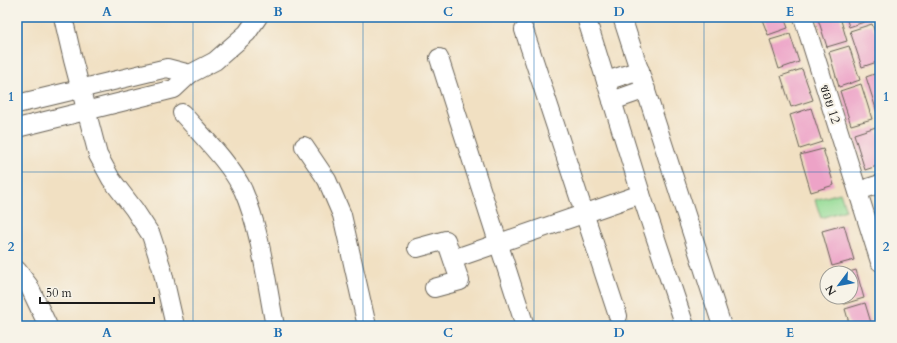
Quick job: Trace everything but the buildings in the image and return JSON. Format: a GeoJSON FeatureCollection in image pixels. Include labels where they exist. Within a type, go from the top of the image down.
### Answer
{"type":"FeatureCollection","features":[{"type":"Feature","properties":{"kind":"street"},"geometry":{"type":"LineString","coordinates":[[63,17],[80,89],[98,155],[112,180],[151,235],[162,269],[175,326]]}},
{"type":"Feature","properties":{"kind":"street"},"geometry":{"type":"LineString","coordinates":[[17,128],[174,89],[190,74],[215,61],[247,33],[258,17]]}},
{"type":"Feature","properties":{"kind":"street"},"geometry":{"type":"LineString","coordinates":[[586,17],[641,194],[685,326]]}},
{"type":"Feature","properties":{"kind":"street"},"geometry":{"type":"LineString","coordinates":[[622,17],[722,326]]}},
{"type":"Feature","properties":{"kind":"street","name":"ซอย 12"},"geometry":{"type":"LineString","coordinates":[[803,17],[880,262]]}},
{"type":"Feature","properties":{"kind":"street"},"geometry":{"type":"LineString","coordinates":[[524,30],[618,316]]}},
{"type":"Feature","properties":{"kind":"street"},"geometry":{"type":"LineString","coordinates":[[439,58],[525,326]]}},
{"type":"Feature","properties":{"kind":"street"},"geometry":{"type":"LineString","coordinates":[[17,104],[167,68],[190,74]]}},
{"type":"Feature","properties":{"kind":"street"},"geometry":{"type":"LineString","coordinates":[[606,81],[640,70]]}},
{"type":"Feature","properties":{"kind":"street"},"geometry":{"type":"LineString","coordinates":[[612,101],[646,89]]}},
{"type":"Feature","properties":{"kind":"street"},"geometry":{"type":"LineString","coordinates":[[182,113],[226,164],[242,189],[256,228],[275,326]]}},
{"type":"Feature","properties":{"kind":"street"},"geometry":{"type":"LineString","coordinates":[[304,146],[327,180],[342,215],[367,326]]}},
{"type":"Feature","properties":{"kind":"street"},"geometry":{"type":"LineString","coordinates":[[858,190],[880,184]]}},
{"type":"Feature","properties":{"kind":"street"},"geometry":{"type":"LineString","coordinates":[[453,259],[641,194]]}},
{"type":"Feature","properties":{"kind":"street"},"geometry":{"type":"LineString","coordinates":[[417,248],[446,240],[460,280],[434,288]]}},
{"type":"Feature","properties":{"kind":"street"},"geometry":{"type":"LineString","coordinates":[[17,270],[29,286],[48,326]]}},
{"type":"Feature","properties":{"kind":"green space"},"geometry":{"type":"Polygon","coordinates":[[[840,193],[846,210],[821,218],[815,200],[840,193]]]}}]}
